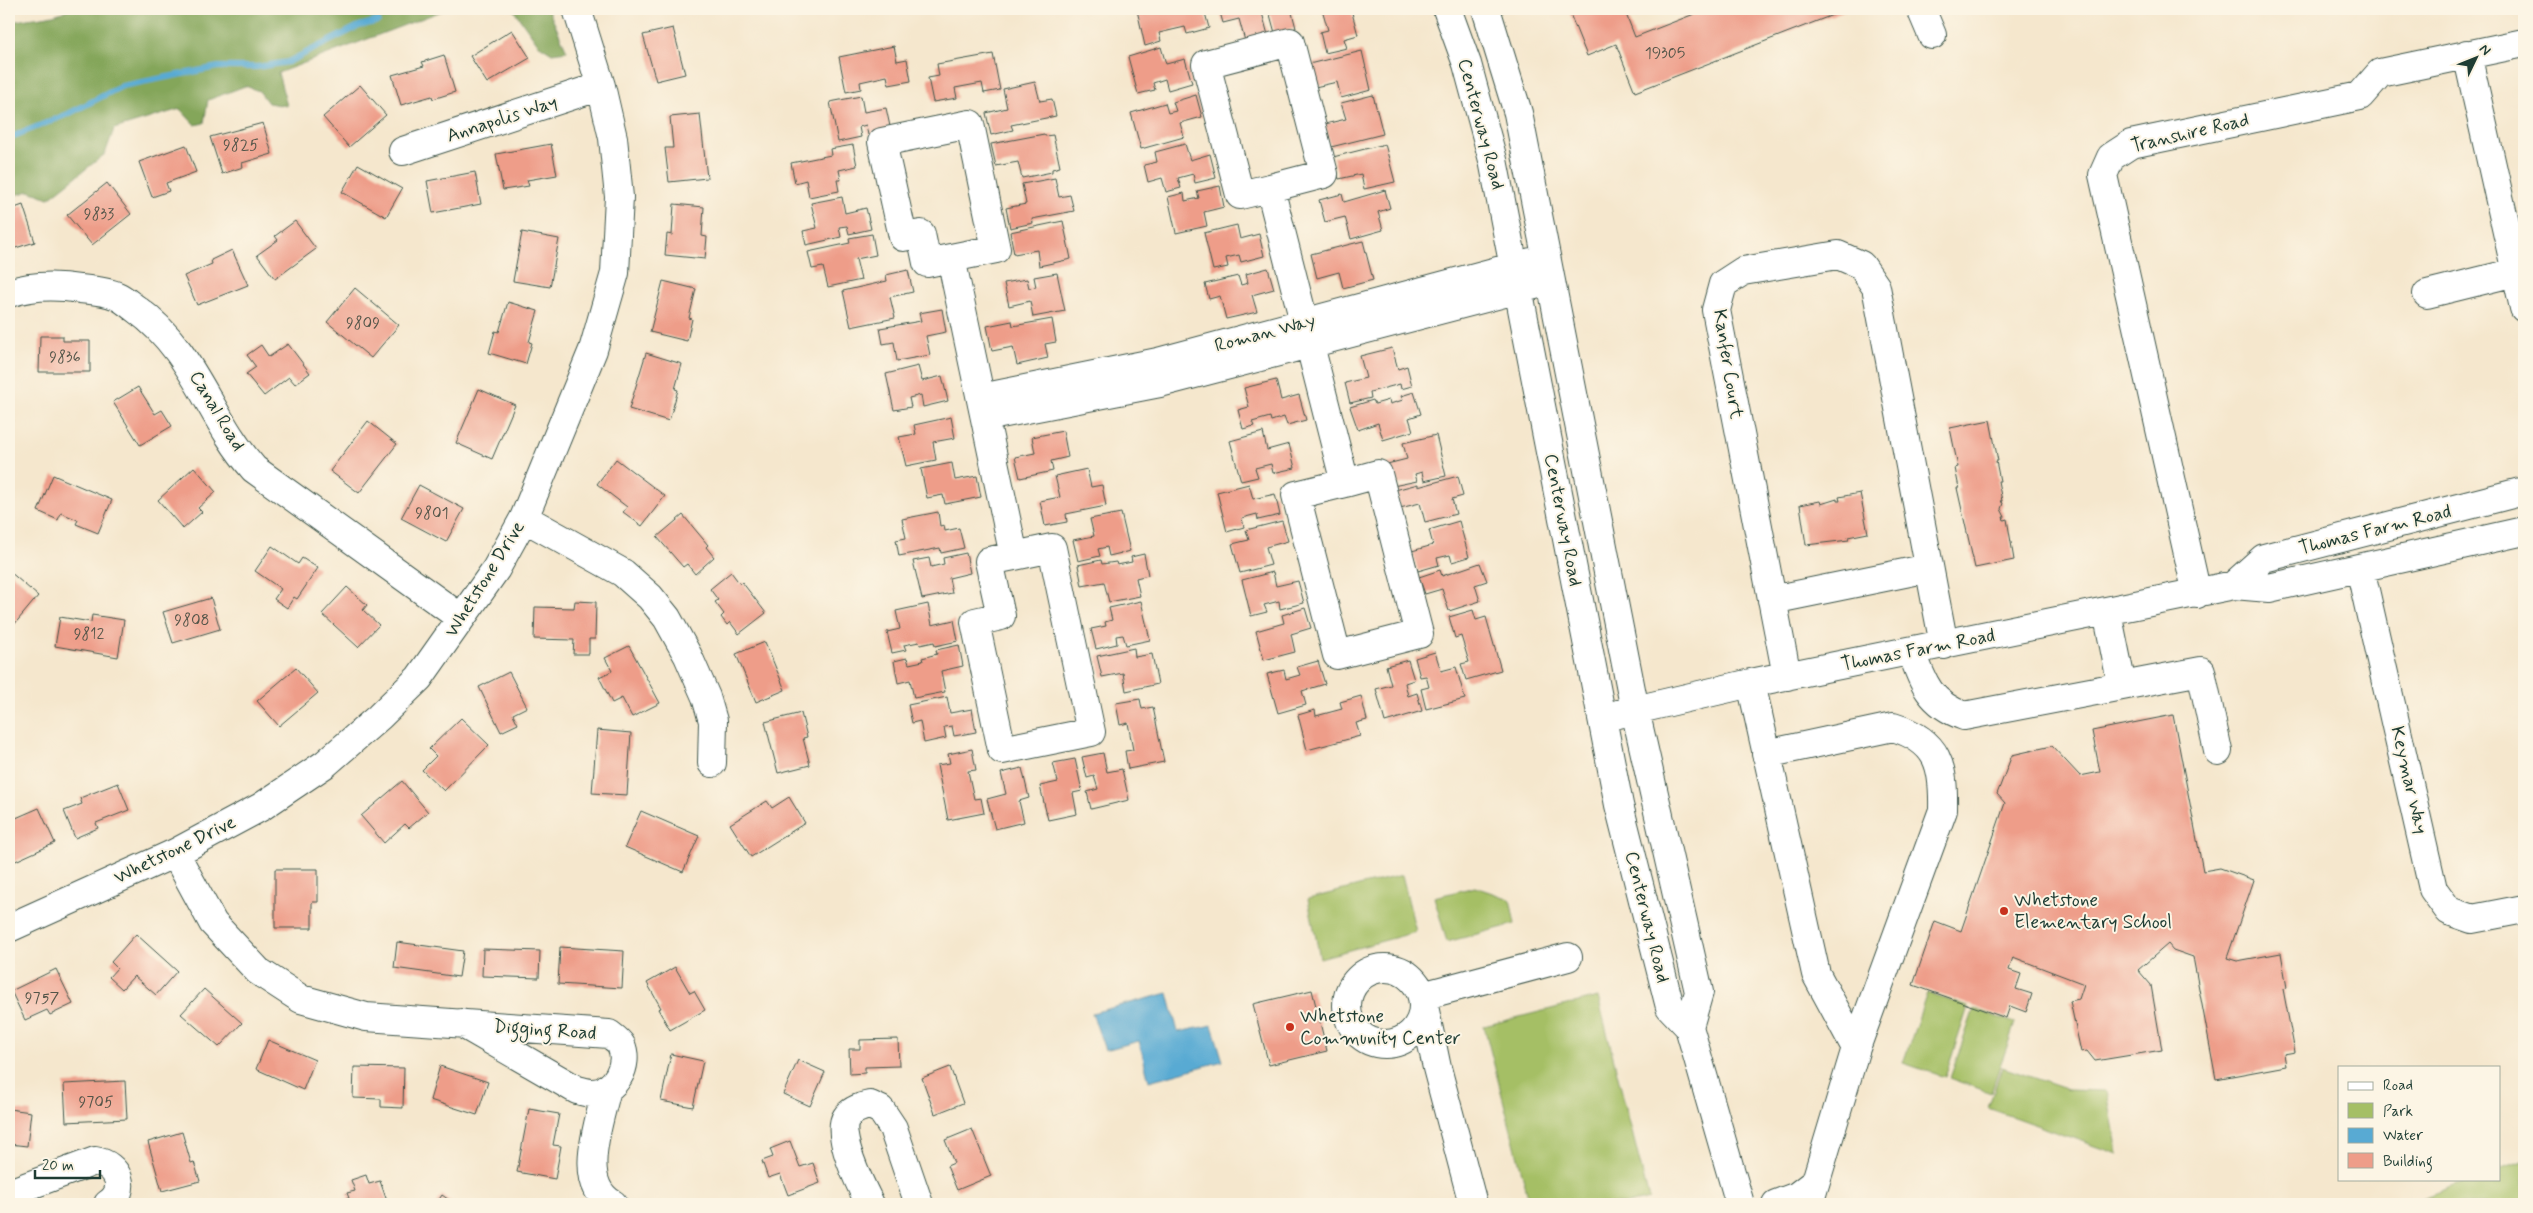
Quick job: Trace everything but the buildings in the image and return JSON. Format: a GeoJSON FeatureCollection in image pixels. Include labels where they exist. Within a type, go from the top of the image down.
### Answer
{"type":"FeatureCollection","features":[{"type":"Feature","properties":{"kind":"street","name":"Whetstone Drive"},"geometry":{"type":"LineString","coordinates":[[9,928],[176,853],[261,807],[325,764],[379,717],[419,678],[496,569],[524,518],[593,350],[615,273],[619,197],[614,138],[601,86],[577,9]]}},
{"type":"Feature","properties":{"kind":"street","name":"Centerway Road"},"geometry":{"type":"LineString","coordinates":[[1447,9],[1467,64],[1493,160],[1619,805],[1670,1007],[1689,1027],[1740,1204]]}},
{"type":"Feature","properties":{"kind":"street","name":"Centerway Road"},"geometry":{"type":"LineString","coordinates":[[1486,9],[1518,113],[1636,710],[1698,992],[1689,1027]]}},
{"type":"Feature","properties":{"kind":"street"},"geometry":{"type":"LineString","coordinates":[[1920,9],[1932,35]]}},
{"type":"Feature","properties":{"kind":"street"},"geometry":{"type":"LineString","coordinates":[[1290,42],[1324,174],[1270,188],[1240,195],[1206,64],[1290,42]]}},
{"type":"Feature","properties":{"kind":"street","name":"Transhire Road"},"geometry":{"type":"LineString","coordinates":[[2197,594],[2103,175],[2111,158],[2131,144],[2360,96],[2380,72],[2524,43]]}},
{"type":"Feature","properties":{"kind":"street"},"geometry":{"type":"LineString","coordinates":[[2467,54],[2520,271],[2524,308]]}},
{"type":"Feature","properties":{"kind":"street","name":"Annapolis Way"},"geometry":{"type":"LineString","coordinates":[[403,151],[601,86]]}},
{"type":"Feature","properties":{"kind":"street"},"geometry":{"type":"LineString","coordinates":[[970,124],[996,249],[951,258],[927,263],[921,234],[903,237],[882,142],[970,124]]}},
{"type":"Feature","properties":{"kind":"street"},"geometry":{"type":"LineString","coordinates":[[1270,188],[1345,483]]}},
{"type":"Feature","properties":{"kind":"street","name":"Kanfer Court"},"geometry":{"type":"LineString","coordinates":[[1787,676],[1716,310],[1723,284],[1744,271],[1838,255],[1861,265],[1876,287],[1944,645]]}},
{"type":"Feature","properties":{"kind":"street"},"geometry":{"type":"LineString","coordinates":[[951,258],[1014,556]]}},
{"type":"Feature","properties":{"kind":"street","name":"Roman Way"},"geometry":{"type":"LineString","coordinates":[[983,408],[1160,383],[1307,333],[1549,269]]}},
{"type":"Feature","properties":{"kind":"street"},"geometry":{"type":"LineString","coordinates":[[2427,294],[2520,271]]}},
{"type":"Feature","properties":{"kind":"street","name":"Canal Road"},"geometry":{"type":"LineString","coordinates":[[9,293],[26,288],[57,286],[90,290],[117,296],[155,323],[188,363],[235,447],[254,469],[461,618]]}},
{"type":"Feature","properties":{"kind":"street"},"geometry":{"type":"LineString","coordinates":[[1378,474],[1419,634],[1336,655],[1296,495],[1345,483],[1378,474]]}},
{"type":"Feature","properties":{"kind":"street","name":"Thomas Farm Road"},"geometry":{"type":"LineString","coordinates":[[2234,585],[2264,558],[2524,491]]}},
{"type":"Feature","properties":{"kind":"street"},"geometry":{"type":"LineString","coordinates":[[524,518],[623,573],[650,598],[667,618],[688,656],[706,697],[713,721],[712,763]]}},
{"type":"Feature","properties":{"kind":"street","name":"Thomas Farm Road"},"geometry":{"type":"LineString","coordinates":[[1602,718],[1751,683],[2234,585],[2268,588],[2524,531]]}},
{"type":"Feature","properties":{"kind":"street"},"geometry":{"type":"LineString","coordinates":[[1052,548],[1091,732],[1002,750],[975,622],[1001,616],[989,561],[1014,556],[1052,548]]}},
{"type":"Feature","properties":{"kind":"street"},"geometry":{"type":"LineString","coordinates":[[1772,600],[1929,568]]}},
{"type":"Feature","properties":{"kind":"street","name":"Keymar Way"},"geometry":{"type":"LineString","coordinates":[[2360,568],[2433,889],[2449,911],[2472,920],[2524,909]]}},
{"type":"Feature","properties":{"kind":"street"},"geometry":{"type":"LineString","coordinates":[[2107,612],[2122,686]]}},
{"type":"Feature","properties":{"kind":"street"},"geometry":{"type":"LineString","coordinates":[[1912,651],[1919,675],[1929,692],[1946,710],[1964,716],[2201,670],[2218,751]]}},
{"type":"Feature","properties":{"kind":"street"},"geometry":{"type":"LineString","coordinates":[[1751,683],[1816,974],[1856,1048]]}},
{"type":"Feature","properties":{"kind":"street"},"geometry":{"type":"LineString","coordinates":[[1766,754],[1893,727],[1913,733],[1929,746],[1939,762],[1944,783],[1943,810],[1856,1048],[1811,1194],[1796,1196],[1776,1204]]}},
{"type":"Feature","properties":{"kind":"street","name":"Digging Road"},"geometry":{"type":"LineString","coordinates":[[176,853],[213,923],[258,971],[301,999],[366,1017],[462,1023],[609,1034],[621,1044],[624,1060],[621,1075],[607,1088],[594,1093],[577,1090],[462,1023]]}},
{"type":"Feature","properties":{"kind":"street"},"geometry":{"type":"LineString","coordinates":[[1473,1204],[1437,1068],[1423,1001],[1568,957]]}},
{"type":"Feature","properties":{"kind":"street"},"geometry":{"type":"LineString","coordinates":[[607,1088],[594,1148],[592,1176],[601,1194],[613,1204]]}},
{"type":"Feature","properties":{"kind":"street"},"geometry":{"type":"LineString","coordinates":[[870,1204],[851,1161],[843,1131],[845,1119],[856,1109],[870,1105],[881,1110],[893,1128],[919,1204]]}},
{"type":"Feature","properties":{"kind":"street"},"geometry":{"type":"LineString","coordinates":[[9,1193],[95,1161],[104,1162],[118,1175],[120,1183],[117,1194],[108,1204]]}},
{"type":"Feature","properties":{"kind":"green space"},"geometry":{"type":"Polygon","coordinates":[[[69,9],[447,9],[278,73],[287,106],[268,103],[259,91],[245,86],[208,100],[204,123],[195,125],[180,109],[114,129],[105,154],[49,198],[29,191],[9,197],[9,23],[53,15],[69,9]]]}},
{"type":"Feature","properties":{"kind":"green space"},"geometry":{"type":"Polygon","coordinates":[[[513,9],[548,9],[567,51],[552,53],[538,44],[513,9]]]}},
{"type":"Feature","properties":{"kind":"green space"},"geometry":{"type":"Polygon","coordinates":[[[1402,875],[1416,932],[1320,958],[1308,899],[1402,875]]]}},
{"type":"Feature","properties":{"kind":"green space"},"geometry":{"type":"Polygon","coordinates":[[[1475,887],[1510,899],[1515,924],[1447,942],[1434,897],[1475,887]]]}},
{"type":"Feature","properties":{"kind":"green space"},"geometry":{"type":"Polygon","coordinates":[[[1927,993],[1968,1007],[1945,1077],[1903,1063],[1927,993]]]}},
{"type":"Feature","properties":{"kind":"green space"},"geometry":{"type":"Polygon","coordinates":[[[1598,997],[1649,1199],[1628,1204],[1530,1204],[1484,1026],[1598,997]]]}},
{"type":"Feature","properties":{"kind":"green space"},"geometry":{"type":"Polygon","coordinates":[[[1974,1009],[2015,1023],[1991,1093],[1950,1078],[1974,1009]]]}},
{"type":"Feature","properties":{"kind":"green space"},"geometry":{"type":"Polygon","coordinates":[[[2002,1067],[2069,1090],[2107,1091],[2118,1154],[1988,1108],[2002,1067]]]}},
{"type":"Feature","properties":{"kind":"green space"},"geometry":{"type":"Polygon","coordinates":[[[2524,1160],[2524,1204],[2407,1204],[2470,1180],[2500,1180],[2500,1169],[2524,1160]]]}},
{"type":"Feature","properties":{"kind":"water"},"geometry":{"type":"Polygon","coordinates":[[[1168,993],[1178,1032],[1212,1025],[1223,1061],[1149,1081],[1139,1041],[1105,1050],[1092,1013],[1168,993]]]}},
{"type":"Feature","properties":{"kind":"waterway"},"geometry":{"type":"LineString","coordinates":[[9,138],[68,114],[122,86],[218,67],[257,67],[288,62],[359,26],[378,21]]}},
{"type":"Feature","properties":{"kind":"place","name":"Whetstone Elementary School"},"geometry":{"type":"Point","coordinates":[2004,911]}},
{"type":"Feature","properties":{"kind":"place","name":"Whetstone Community Center"},"geometry":{"type":"Point","coordinates":[1290,1027]}}]}
